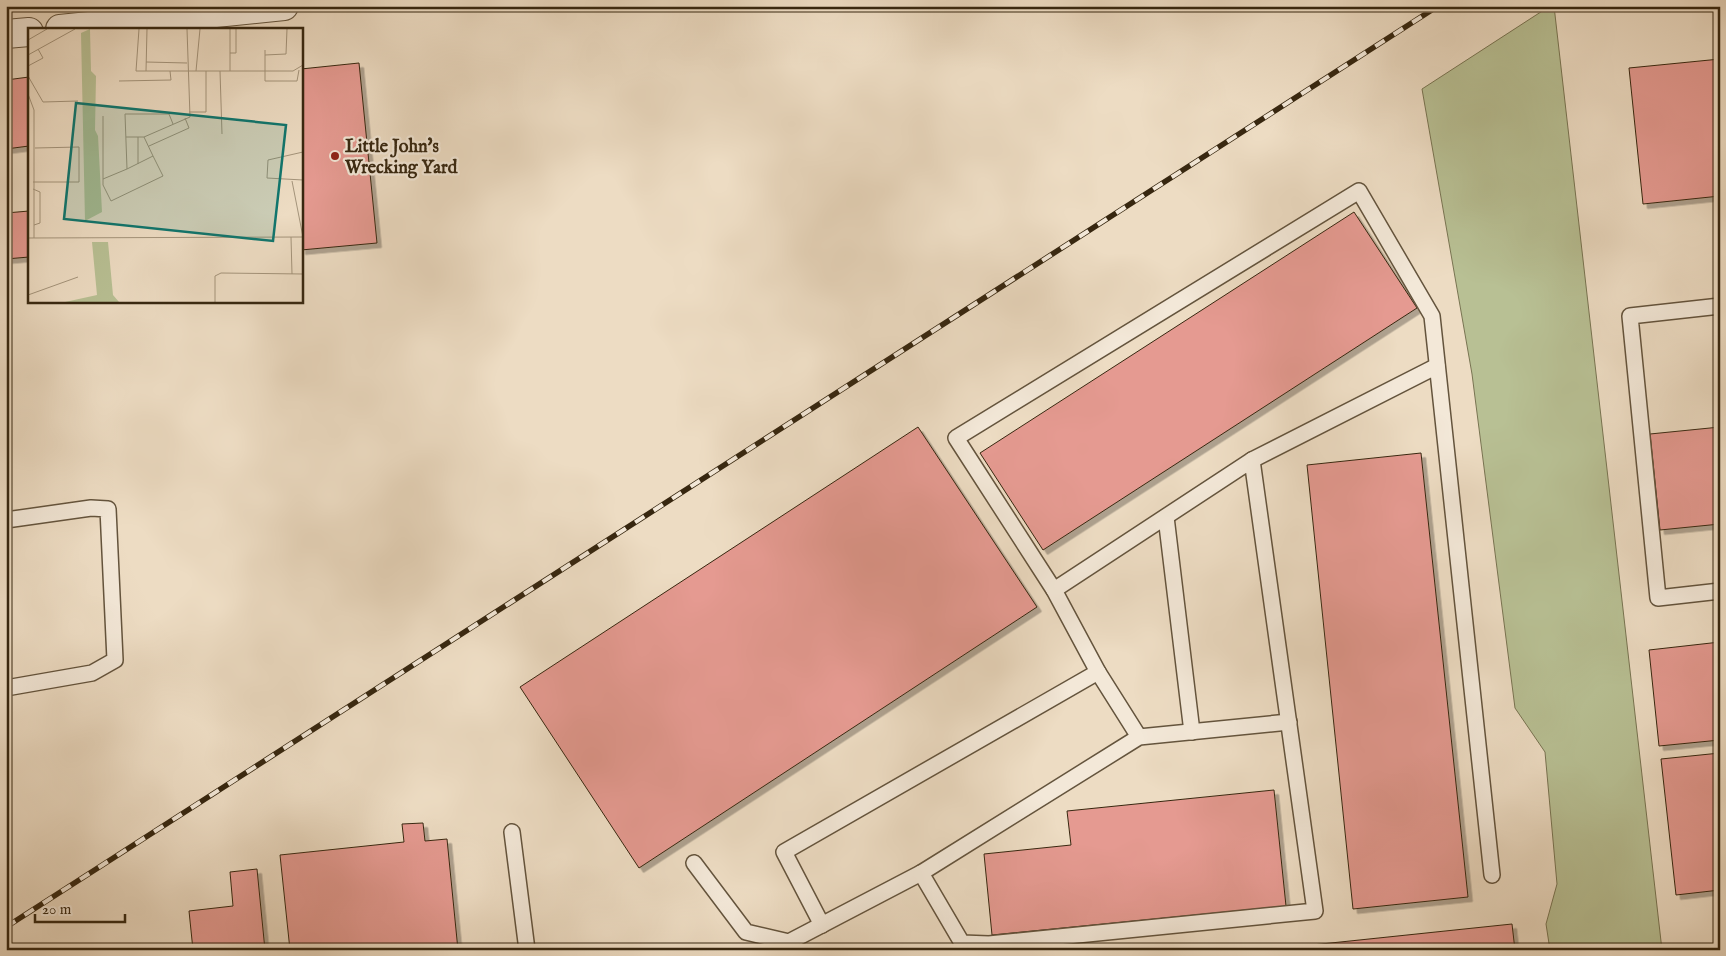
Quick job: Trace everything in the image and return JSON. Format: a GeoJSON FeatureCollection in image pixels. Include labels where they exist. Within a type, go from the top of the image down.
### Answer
{"type":"FeatureCollection","features":[{"type":"Feature","properties":{"kind":"street"},"geometry":{"type":"LineString","coordinates":[[70,28],[284,6]]}},
{"type":"Feature","properties":{"kind":"street"},"geometry":{"type":"LineString","coordinates":[[6,34],[28,32]]}},
{"type":"Feature","properties":{"kind":"lane"},"geometry":{"type":"LineString","coordinates":[[1139,737],[1098,672],[1054,590],[956,438],[1360,191],[1432,316],[1492,875]]}},
{"type":"Feature","properties":{"kind":"lane"},"geometry":{"type":"LineString","coordinates":[[1720,306],[1630,316],[1658,598],[1720,592]]}},
{"type":"Feature","properties":{"kind":"lane"},"geometry":{"type":"LineString","coordinates":[[1054,590],[1252,460],[1437,366]]}},
{"type":"Feature","properties":{"kind":"lane"},"geometry":{"type":"LineString","coordinates":[[921,873],[962,943],[989,944],[1315,911],[1252,460]]}},
{"type":"Feature","properties":{"kind":"lane"},"geometry":{"type":"LineString","coordinates":[[6,520],[91,508],[108,509],[115,660],[92,673],[6,688]]}},
{"type":"Feature","properties":{"kind":"lane"},"geometry":{"type":"LineString","coordinates":[[1166,516],[1192,732]]}},
{"type":"Feature","properties":{"kind":"lane"},"geometry":{"type":"LineString","coordinates":[[822,925],[784,852],[1098,672]]}},
{"type":"Feature","properties":{"kind":"lane"},"geometry":{"type":"LineString","coordinates":[[694,863],[746,932],[790,946],[822,925],[921,873],[1139,737],[1289,722]]}},
{"type":"Feature","properties":{"kind":"lane"},"geometry":{"type":"LineString","coordinates":[[512,832],[527,950]]}},
{"type":"Feature","properties":{"kind":"green space"},"geometry":{"type":"Polygon","coordinates":[[[1550,6],[1554,6],[1662,950],[1550,950],[1546,924],[1557,884],[1545,752],[1515,708],[1472,374],[1422,89],[1550,6]]]}},
{"type":"Feature","properties":{"kind":"building"},"geometry":{"type":"Polygon","coordinates":[[[1720,59],[1720,196],[1643,204],[1629,68],[1720,59]]]}},
{"type":"Feature","properties":{"kind":"building","name":"Little John's Wrecking Yard"},"geometry":{"type":"Polygon","coordinates":[[[359,63],[377,243],[302,250],[302,69],[359,63]]]}},
{"type":"Feature","properties":{"kind":"building"},"geometry":{"type":"Polygon","coordinates":[[[28,77],[28,146],[6,149],[6,80],[28,77]]]}},
{"type":"Feature","properties":{"kind":"building"},"geometry":{"type":"Polygon","coordinates":[[[28,211],[28,257],[6,259],[6,213],[28,211]]]}},
{"type":"Feature","properties":{"kind":"building"},"geometry":{"type":"Polygon","coordinates":[[[1354,212],[1417,308],[1043,550],[980,453],[1354,212]]]}},
{"type":"Feature","properties":{"kind":"building"},"geometry":{"type":"Polygon","coordinates":[[[918,427],[1037,607],[639,868],[520,687],[918,427]]]}},
{"type":"Feature","properties":{"kind":"building"},"geometry":{"type":"Polygon","coordinates":[[[1720,427],[1720,524],[1660,530],[1650,434],[1720,427]]]}},
{"type":"Feature","properties":{"kind":"building"},"geometry":{"type":"Polygon","coordinates":[[[1421,453],[1468,897],[1353,909],[1307,465],[1421,453]]]}},
{"type":"Feature","properties":{"kind":"building"},"geometry":{"type":"Polygon","coordinates":[[[1720,642],[1720,740],[1659,746],[1649,650],[1720,642]]]}},
{"type":"Feature","properties":{"kind":"building"},"geometry":{"type":"Polygon","coordinates":[[[1720,753],[1720,890],[1676,895],[1661,759],[1720,753]]]}},
{"type":"Feature","properties":{"kind":"building"},"geometry":{"type":"Polygon","coordinates":[[[1274,790],[1286,906],[992,935],[984,854],[1071,845],[1067,811],[1274,790]]]}},
{"type":"Feature","properties":{"kind":"building"},"geometry":{"type":"Polygon","coordinates":[[[423,823],[425,841],[447,839],[458,950],[290,950],[280,855],[404,842],[402,824],[423,823]]]}},
{"type":"Feature","properties":{"kind":"building"},"geometry":{"type":"Polygon","coordinates":[[[257,869],[265,950],[193,950],[189,911],[233,906],[230,872],[257,869]]]}},
{"type":"Feature","properties":{"kind":"building"},"geometry":{"type":"Polygon","coordinates":[[[1512,924],[1515,950],[1264,950],[1512,924]]]}},
{"type":"Feature","properties":{"kind":"railway"},"geometry":{"type":"LineString","coordinates":[[6,927],[1438,6]]}},
{"type":"Feature","properties":{"kind":"place","name":"Little John's Wrecking Yard"},"geometry":{"type":"Point","coordinates":[335,156]}}]}
